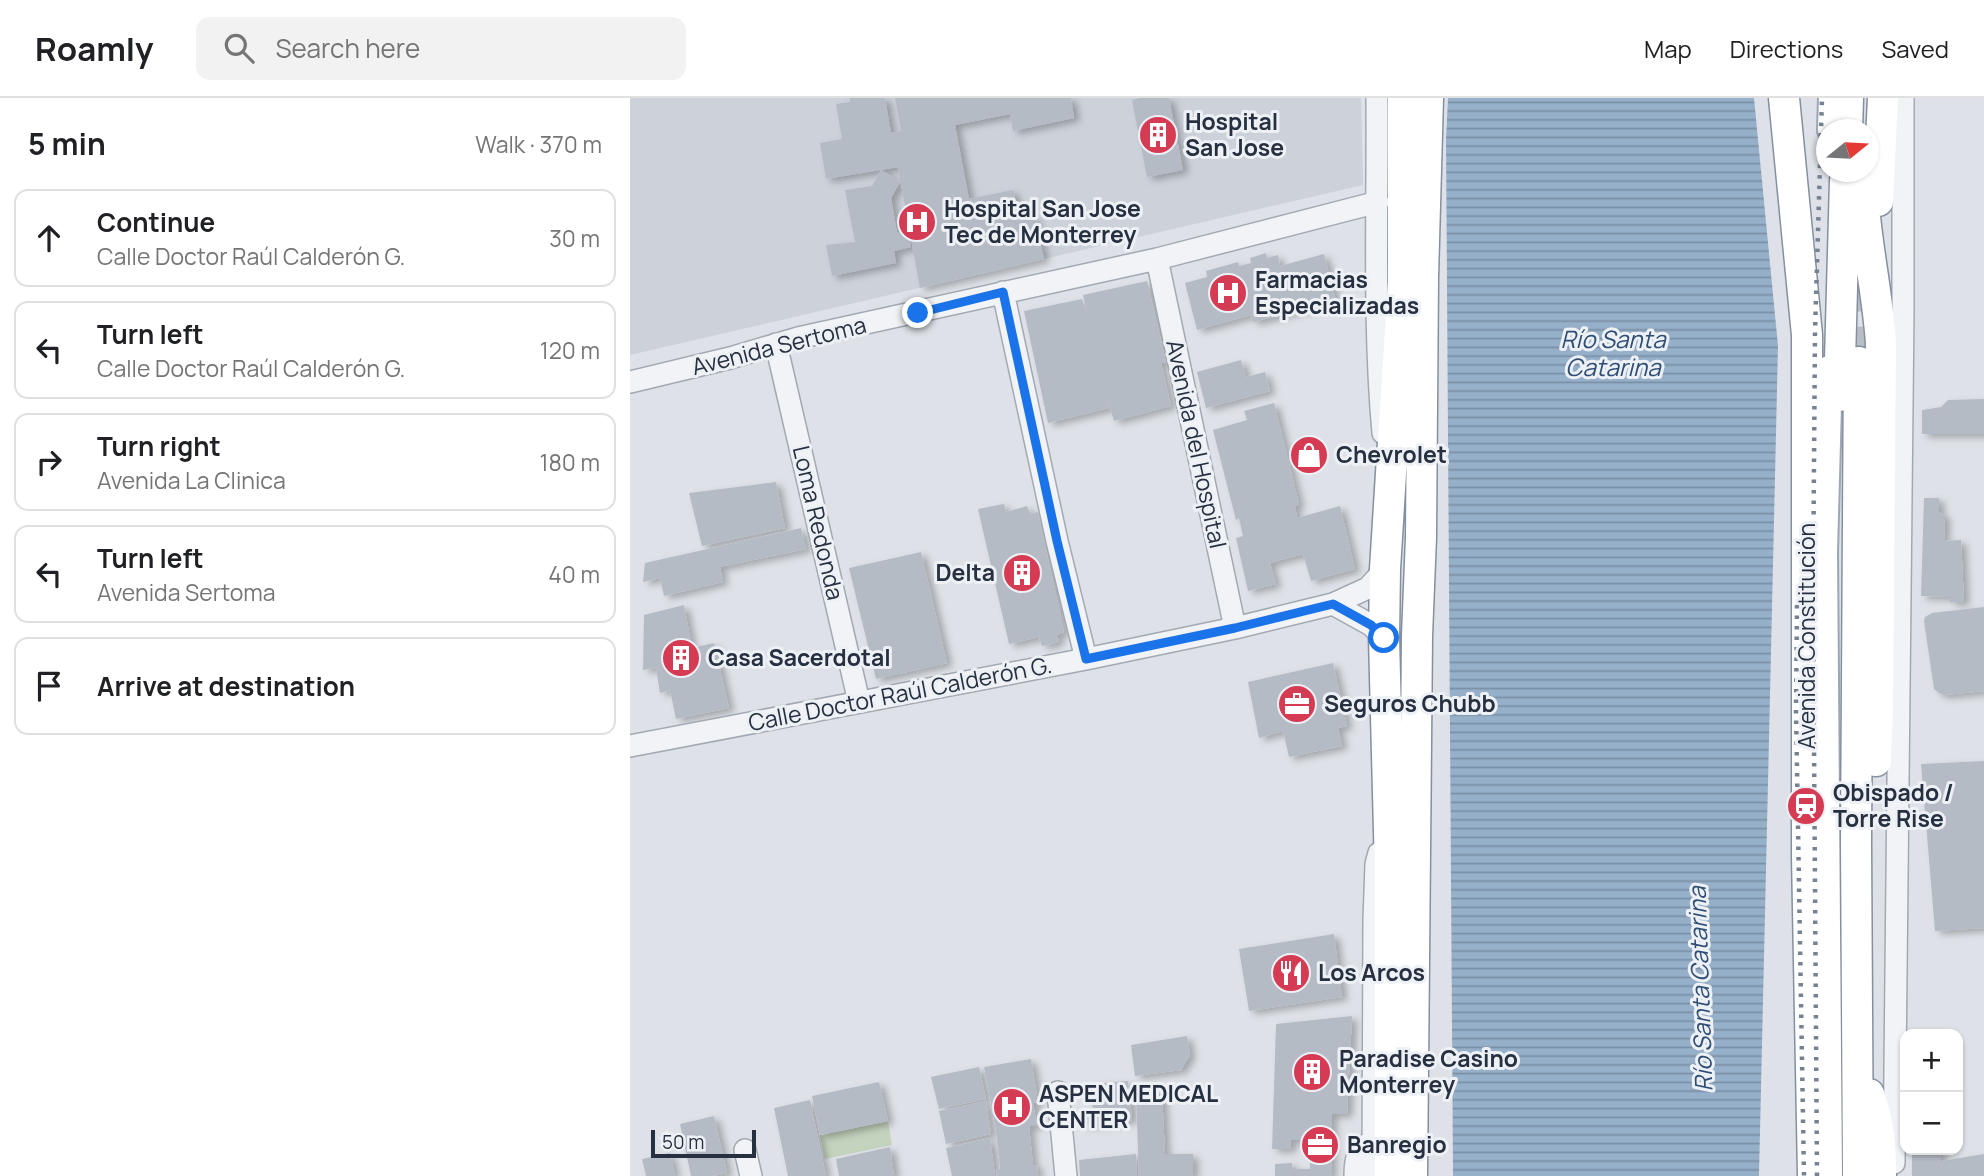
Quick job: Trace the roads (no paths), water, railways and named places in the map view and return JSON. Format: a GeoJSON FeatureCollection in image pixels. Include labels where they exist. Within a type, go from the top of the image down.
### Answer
{"type":"FeatureCollection","features":[{"type":"Feature","properties":{"kind":"highway"},"geometry":{"type":"LineString","coordinates":[[1403,98],[1403,282],[1413,483],[1420,537]]}},
{"type":"Feature","properties":{"kind":"highway"},"geometry":{"type":"LineString","coordinates":[[1412,1176],[1417,636],[1428,98]]}},
{"type":"Feature","properties":{"kind":"highway","name":"Avenida Constitución"},"geometry":{"type":"LineString","coordinates":[[1784,98],[1807,335],[1807,855],[1813,1176]]}},
{"type":"Feature","properties":{"kind":"highway"},"geometry":{"type":"LineString","coordinates":[[1847,119],[1848,98]]}},
{"type":"Feature","properties":{"kind":"highway"},"geometry":{"type":"LineString","coordinates":[[1863,119],[1864,98]]}},
{"type":"Feature","properties":{"kind":"highway"},"geometry":{"type":"LineString","coordinates":[[1872,264],[1883,98]]}},
{"type":"Feature","properties":{"kind":"highway"},"geometry":{"type":"LineString","coordinates":[[1845,182],[1839,351],[1839,544],[1843,776],[1847,811],[1856,843]]}},
{"type":"Feature","properties":{"kind":"highway"},"geometry":{"type":"LineString","coordinates":[[1856,969],[1868,926],[1878,708],[1881,343],[1863,213],[1863,182]]}},
{"type":"Feature","properties":{"kind":"highway"},"geometry":{"type":"LineString","coordinates":[[1390,1176],[1390,870],[1384,638],[1385,569],[1403,282]]}},
{"type":"Feature","properties":{"kind":"highway"},"geometry":{"type":"LineString","coordinates":[[1858,1176],[1856,843],[1859,362]]}},
{"type":"Feature","properties":{"kind":"highway"},"geometry":{"type":"LineString","coordinates":[[1859,1071],[1878,1126],[1881,1176]]}},
{"type":"Feature","properties":{"kind":"main road"},"geometry":{"type":"LineString","coordinates":[[1831,119],[1832,98]]}},
{"type":"Feature","properties":{"kind":"main road","name":"Avenida Constitución"},"geometry":{"type":"LineString","coordinates":[[1829,1176],[1824,552],[1831,182]]}},
{"type":"Feature","properties":{"kind":"street"},"geometry":{"type":"LineString","coordinates":[[1377,98],[1378,374],[1390,508]]}},
{"type":"Feature","properties":{"kind":"street"},"geometry":{"type":"LineString","coordinates":[[1894,1176],[1903,98]]}},
{"type":"Feature","properties":{"kind":"street","name":"Avenida Sertoma"},"geometry":{"type":"LineString","coordinates":[[630,382],[776,344],[1157,259],[1378,202]]}},
{"type":"Feature","properties":{"kind":"street","name":"Avenida del Hospital"},"geometry":{"type":"LineString","coordinates":[[1157,259],[1235,628]]}},
{"type":"Feature","properties":{"kind":"street"},"geometry":{"type":"LineString","coordinates":[[1003,292],[1054,528],[1086,659]]}},
{"type":"Feature","properties":{"kind":"street","name":"Loma Redonda"},"geometry":{"type":"LineString","coordinates":[[776,344],[859,702]]}},
{"type":"Feature","properties":{"kind":"street","name":"Calle Doctor Raúl Calderón G."},"geometry":{"type":"LineString","coordinates":[[630,746],[1235,628],[1333,604],[1368,588],[1385,569]]}},
{"type":"Feature","properties":{"kind":"street"},"geometry":{"type":"LineString","coordinates":[[1333,604],[1371,625],[1384,638]]}},
{"type":"Feature","properties":{"kind":"street"},"geometry":{"type":"LineString","coordinates":[[1373,1176],[1376,864],[1388,828]]}},
{"type":"Feature","properties":{"kind":"street"},"geometry":{"type":"LineString","coordinates":[[1058,1092],[1066,1176]]}},
{"type":"Feature","properties":{"kind":"street"},"geometry":{"type":"LineString","coordinates":[[1355,1176],[1356,1155],[1373,1141]]}},
{"type":"Feature","properties":{"kind":"street"},"geometry":{"type":"LineString","coordinates":[[745,1150],[751,1176]]}},
{"type":"Feature","properties":{"kind":"water","name":"Río Santa Catarina"},"geometry":{"type":"Polygon","coordinates":[[[1448,98],[1754,98],[1778,346],[1759,1176],[1453,1176],[1446,139],[1448,98]]]}},
{"type":"Feature","properties":{"kind":"tunnel"},"geometry":{"type":"LineString","coordinates":[[1853,282],[1859,362]]}},
{"type":"Feature","properties":{"kind":"railway"},"geometry":{"type":"LineString","coordinates":[[1817,1176],[1813,598],[1815,332],[1822,98]]}},
{"type":"Feature","properties":{"kind":"railway"},"geometry":{"type":"LineString","coordinates":[[1797,605],[1796,710],[1804,1176]]}},
{"type":"Feature","properties":{"kind":"place","name":"Hospital San Jose"},"geometry":{"type":"Point","coordinates":[1158,135]}},
{"type":"Feature","properties":{"kind":"place","name":"Hospital San Jose Tec de Monterrey"},"geometry":{"type":"Point","coordinates":[917,222]}},
{"type":"Feature","properties":{"kind":"place","name":"Farmacias Especializadas"},"geometry":{"type":"Point","coordinates":[1228,293]}},
{"type":"Feature","properties":{"kind":"place","name":"Chevrolet"},"geometry":{"type":"Point","coordinates":[1309,455]}},
{"type":"Feature","properties":{"kind":"place","name":"Delta"},"geometry":{"type":"Point","coordinates":[1022,573]}},
{"type":"Feature","properties":{"kind":"place","name":"Casa Sacerdotal"},"geometry":{"type":"Point","coordinates":[681,658]}},
{"type":"Feature","properties":{"kind":"place","name":"Seguros Chubb"},"geometry":{"type":"Point","coordinates":[1297,704]}},
{"type":"Feature","properties":{"kind":"place","name":"Obispado / Torre Rise"},"geometry":{"type":"Point","coordinates":[1806,806]}},
{"type":"Feature","properties":{"kind":"place","name":"Los Arcos"},"geometry":{"type":"Point","coordinates":[1291,973]}},
{"type":"Feature","properties":{"kind":"place","name":"Paradise Casino Monterrey"},"geometry":{"type":"Point","coordinates":[1312,1072]}},
{"type":"Feature","properties":{"kind":"place","name":"ASPEN MEDICAL CENTER"},"geometry":{"type":"Point","coordinates":[1012,1107]}},
{"type":"Feature","properties":{"kind":"place","name":"Banregio"},"geometry":{"type":"Point","coordinates":[1320,1145]}}]}
